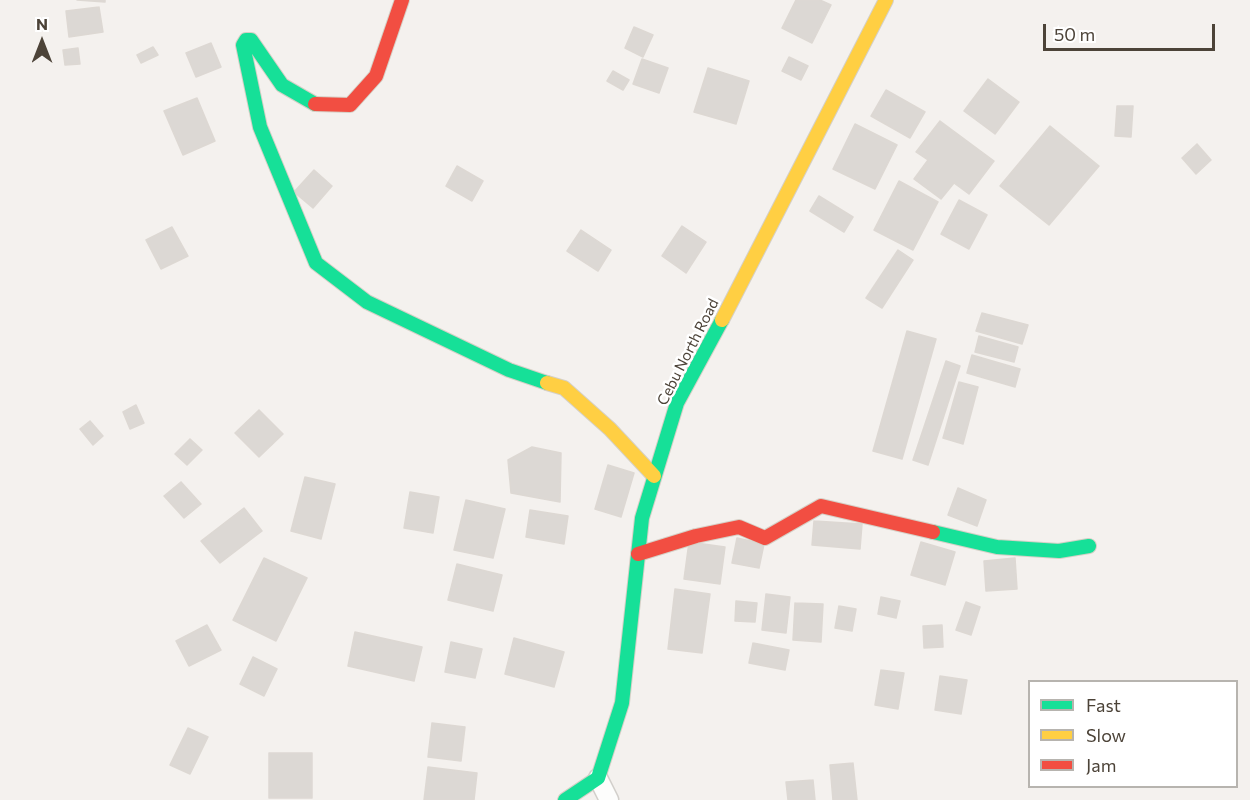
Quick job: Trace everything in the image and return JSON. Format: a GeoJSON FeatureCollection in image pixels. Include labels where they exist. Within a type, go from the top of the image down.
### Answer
{"type":"FeatureCollection","features":[{"type":"Feature","properties":{"kind":"street"},"geometry":{"type":"LineString","coordinates":[[402,0],[376,76],[350,105],[314,104],[282,85],[251,40],[243,45],[260,127],[316,262],[367,302],[509,370],[564,388],[610,429],[654,476]]}},
{"type":"Feature","properties":{"kind":"street","name":"Cebu North Road"},"geometry":{"type":"LineString","coordinates":[[598,778],[622,703],[642,518],[677,403],[745,278],[886,0]]}},
{"type":"Feature","properties":{"kind":"street"},"geometry":{"type":"LineString","coordinates":[[638,554],[696,536],[740,527],[765,538],[821,506],[997,547],[1059,551],[1089,546]]}},
{"type":"Feature","properties":{"kind":"street"},"geometry":{"type":"LineString","coordinates":[[565,800],[598,778],[609,800]]}},
{"type":"Feature","properties":{"kind":"building"},"geometry":{"type":"Polygon","coordinates":[[[77,0],[105,0],[105,2],[77,0]]]}},
{"type":"Feature","properties":{"kind":"building"},"geometry":{"type":"Polygon","coordinates":[[[796,0],[820,0],[831,5],[812,43],[782,28],[796,0]]]}},
{"type":"Feature","properties":{"kind":"building"},"geometry":{"type":"Polygon","coordinates":[[[99,7],[103,32],[69,37],[66,11],[99,7]]]}},
{"type":"Feature","properties":{"kind":"building"},"geometry":{"type":"Polygon","coordinates":[[[634,27],[653,35],[643,57],[625,48],[634,27]]]}},
{"type":"Feature","properties":{"kind":"building"},"geometry":{"type":"Polygon","coordinates":[[[211,43],[221,67],[196,77],[186,53],[211,43]]]}},
{"type":"Feature","properties":{"kind":"building"},"geometry":{"type":"Polygon","coordinates":[[[153,47],[158,55],[141,63],[137,55],[153,47]]]}},
{"type":"Feature","properties":{"kind":"building"},"geometry":{"type":"Polygon","coordinates":[[[78,48],[80,64],[65,65],[63,50],[78,48]]]}},
{"type":"Feature","properties":{"kind":"building"},"geometry":{"type":"Polygon","coordinates":[[[789,57],[808,66],[801,80],[782,71],[789,57]]]}},
{"type":"Feature","properties":{"kind":"building"},"geometry":{"type":"Polygon","coordinates":[[[642,59],[668,68],[659,93],[633,84],[642,59]]]}},
{"type":"Feature","properties":{"kind":"building"},"geometry":{"type":"Polygon","coordinates":[[[708,68],[749,81],[736,124],[694,112],[708,68]]]}},
{"type":"Feature","properties":{"kind":"building"},"geometry":{"type":"Polygon","coordinates":[[[613,71],[629,80],[623,90],[607,81],[613,71]]]}},
{"type":"Feature","properties":{"kind":"building"},"geometry":{"type":"Polygon","coordinates":[[[988,79],[1019,102],[995,134],[964,111],[988,79]]]}},
{"type":"Feature","properties":{"kind":"building"},"geometry":{"type":"Polygon","coordinates":[[[886,90],[925,112],[910,138],[871,116],[886,90]]]}},
{"type":"Feature","properties":{"kind":"building"},"geometry":{"type":"Polygon","coordinates":[[[197,98],[215,141],[183,155],[164,111],[197,98]]]}},
{"type":"Feature","properties":{"kind":"building"},"geometry":{"type":"Polygon","coordinates":[[[1117,106],[1133,106],[1131,137],[1115,136],[1117,106]]]}},
{"type":"Feature","properties":{"kind":"building"},"geometry":{"type":"Polygon","coordinates":[[[940,121],[994,161],[969,194],[954,183],[941,199],[914,179],[928,160],[916,152],[940,121]]]}},
{"type":"Feature","properties":{"kind":"building"},"geometry":{"type":"Polygon","coordinates":[[[855,124],[897,145],[875,189],[833,169],[855,124]]]}},
{"type":"Feature","properties":{"kind":"building"},"geometry":{"type":"Polygon","coordinates":[[[1050,126],[1099,166],[1049,225],[1000,186],[1050,126]]]}},
{"type":"Feature","properties":{"kind":"building"},"geometry":{"type":"Polygon","coordinates":[[[1197,144],[1211,160],[1196,174],[1182,158],[1197,144]]]}},
{"type":"Feature","properties":{"kind":"building"},"geometry":{"type":"Polygon","coordinates":[[[457,166],[483,181],[472,201],[446,186],[457,166]]]}},
{"type":"Feature","properties":{"kind":"building"},"geometry":{"type":"Polygon","coordinates":[[[314,170],[332,186],[313,208],[294,192],[314,170]]]}},
{"type":"Feature","properties":{"kind":"building"},"geometry":{"type":"Polygon","coordinates":[[[899,181],[938,202],[913,250],[874,230],[899,181]]]}},
{"type":"Feature","properties":{"kind":"building"},"geometry":{"type":"Polygon","coordinates":[[[819,196],[853,217],[844,232],[810,211],[819,196]]]}},
{"type":"Feature","properties":{"kind":"building"},"geometry":{"type":"Polygon","coordinates":[[[959,200],[987,215],[969,249],[941,234],[959,200]]]}},
{"type":"Feature","properties":{"kind":"building"},"geometry":{"type":"Polygon","coordinates":[[[682,226],[706,242],[686,273],[662,256],[682,226]]]}},
{"type":"Feature","properties":{"kind":"building"},"geometry":{"type":"Polygon","coordinates":[[[172,227],[188,256],[161,269],[146,240],[172,227]]]}},
{"type":"Feature","properties":{"kind":"building"},"geometry":{"type":"Polygon","coordinates":[[[581,230],[611,250],[598,271],[567,251],[581,230]]]}},
{"type":"Feature","properties":{"kind":"building"},"geometry":{"type":"Polygon","coordinates":[[[898,250],[913,260],[882,308],[866,298],[898,250]]]}},
{"type":"Feature","properties":{"kind":"building"},"geometry":{"type":"Polygon","coordinates":[[[982,313],[1028,325],[1022,344],[976,331],[982,313]]]}},
{"type":"Feature","properties":{"kind":"building"},"geometry":{"type":"Polygon","coordinates":[[[907,331],[936,339],[902,459],[873,451],[907,331]]]}},
{"type":"Feature","properties":{"kind":"building"},"geometry":{"type":"Polygon","coordinates":[[[979,336],[1018,347],[1014,362],[975,352],[979,336]]]}},
{"type":"Feature","properties":{"kind":"building"},"geometry":{"type":"Polygon","coordinates":[[[972,355],[1020,369],[1015,387],[967,373],[972,355]]]}},
{"type":"Feature","properties":{"kind":"building"},"geometry":{"type":"Polygon","coordinates":[[[946,361],[960,366],[928,465],[913,460],[946,361]]]}},
{"type":"Feature","properties":{"kind":"building"},"geometry":{"type":"Polygon","coordinates":[[[959,382],[978,387],[963,444],[943,438],[959,382]]]}},
{"type":"Feature","properties":{"kind":"building"},"geometry":{"type":"Polygon","coordinates":[[[136,405],[144,423],[130,429],[123,412],[136,405]]]}},
{"type":"Feature","properties":{"kind":"building"},"geometry":{"type":"Polygon","coordinates":[[[259,410],[283,434],[259,457],[235,433],[259,410]]]}},
{"type":"Feature","properties":{"kind":"building"},"geometry":{"type":"Polygon","coordinates":[[[90,421],[103,436],[93,445],[80,429],[90,421]]]}},
{"type":"Feature","properties":{"kind":"building"},"geometry":{"type":"Polygon","coordinates":[[[190,439],[202,450],[187,465],[175,454],[190,439]]]}},
{"type":"Feature","properties":{"kind":"building"},"geometry":{"type":"Polygon","coordinates":[[[532,447],[561,453],[560,502],[511,493],[508,460],[532,447]]]}},
{"type":"Feature","properties":{"kind":"building"},"geometry":{"type":"Polygon","coordinates":[[[608,465],[634,473],[621,517],[595,509],[608,465]]]}},
{"type":"Feature","properties":{"kind":"building"},"geometry":{"type":"Polygon","coordinates":[[[305,477],[335,484],[321,539],[291,531],[305,477]]]}},
{"type":"Feature","properties":{"kind":"building"},"geometry":{"type":"Polygon","coordinates":[[[181,482],[201,504],[184,518],[164,496],[181,482]]]}},
{"type":"Feature","properties":{"kind":"building"},"geometry":{"type":"Polygon","coordinates":[[[958,488],[986,500],[977,526],[948,515],[958,488]]]}},
{"type":"Feature","properties":{"kind":"building"},"geometry":{"type":"Polygon","coordinates":[[[410,492],[439,497],[433,533],[404,528],[410,492]]]}},
{"type":"Feature","properties":{"kind":"building"},"geometry":{"type":"Polygon","coordinates":[[[466,500],[505,509],[493,558],[454,550],[466,500]]]}},
{"type":"Feature","properties":{"kind":"building"},"geometry":{"type":"Polygon","coordinates":[[[244,508],[262,531],[220,563],[201,541],[244,508]]]}},
{"type":"Feature","properties":{"kind":"building"},"geometry":{"type":"Polygon","coordinates":[[[530,510],[568,516],[564,544],[526,537],[530,510]]]}},
{"type":"Feature","properties":{"kind":"building"},"geometry":{"type":"Polygon","coordinates":[[[814,521],[862,524],[860,549],[812,545],[814,521]]]}},
{"type":"Feature","properties":{"kind":"building"},"geometry":{"type":"Polygon","coordinates":[[[737,538],[764,544],[759,568],[732,563],[737,538]]]}},
{"type":"Feature","properties":{"kind":"building"},"geometry":{"type":"Polygon","coordinates":[[[689,542],[725,547],[720,584],[684,579],[689,542]]]}},
{"type":"Feature","properties":{"kind":"building"},"geometry":{"type":"Polygon","coordinates":[[[921,542],[955,552],[945,585],[911,575],[921,542]]]}},
{"type":"Feature","properties":{"kind":"building"},"geometry":{"type":"Polygon","coordinates":[[[264,558],[307,578],[276,641],[233,620],[264,558]]]}},
{"type":"Feature","properties":{"kind":"building"},"geometry":{"type":"Polygon","coordinates":[[[1015,558],[1017,589],[986,591],[984,561],[1015,558]]]}},
{"type":"Feature","properties":{"kind":"building"},"geometry":{"type":"Polygon","coordinates":[[[457,564],[502,575],[493,611],[448,600],[457,564]]]}},
{"type":"Feature","properties":{"kind":"building"},"geometry":{"type":"Polygon","coordinates":[[[675,589],[710,594],[702,653],[668,649],[675,589]]]}},
{"type":"Feature","properties":{"kind":"building"},"geometry":{"type":"Polygon","coordinates":[[[766,594],[790,597],[786,633],[762,630],[766,594]]]}},
{"type":"Feature","properties":{"kind":"building"},"geometry":{"type":"Polygon","coordinates":[[[881,597],[900,601],[896,618],[878,614],[881,597]]]}},
{"type":"Feature","properties":{"kind":"building"},"geometry":{"type":"Polygon","coordinates":[[[736,601],[757,603],[755,622],[735,621],[736,601]]]}},
{"type":"Feature","properties":{"kind":"building"},"geometry":{"type":"Polygon","coordinates":[[[966,602],[980,607],[971,635],[956,630],[966,602]]]}},
{"type":"Feature","properties":{"kind":"building"},"geometry":{"type":"Polygon","coordinates":[[[795,603],[823,604],[821,642],[793,640],[795,603]]]}},
{"type":"Feature","properties":{"kind":"building"},"geometry":{"type":"Polygon","coordinates":[[[839,606],[856,609],[852,631],[835,628],[839,606]]]}},
{"type":"Feature","properties":{"kind":"building"},"geometry":{"type":"Polygon","coordinates":[[[207,625],[221,650],[189,666],[176,641],[207,625]]]}},
{"type":"Feature","properties":{"kind":"building"},"geometry":{"type":"Polygon","coordinates":[[[942,625],[943,647],[924,648],[923,626],[942,625]]]}},
{"type":"Feature","properties":{"kind":"building"},"geometry":{"type":"Polygon","coordinates":[[[355,632],[422,647],[414,681],[348,666],[355,632]]]}},
{"type":"Feature","properties":{"kind":"building"},"geometry":{"type":"Polygon","coordinates":[[[514,638],[564,652],[554,687],[505,674],[514,638]]]}},
{"type":"Feature","properties":{"kind":"building"},"geometry":{"type":"Polygon","coordinates":[[[451,642],[482,649],[475,678],[445,672],[451,642]]]}},
{"type":"Feature","properties":{"kind":"building"},"geometry":{"type":"Polygon","coordinates":[[[753,643],[789,650],[785,670],[749,663],[753,643]]]}},
{"type":"Feature","properties":{"kind":"building"},"geometry":{"type":"Polygon","coordinates":[[[253,657],[277,669],[264,696],[240,684],[253,657]]]}},
{"type":"Feature","properties":{"kind":"building"},"geometry":{"type":"Polygon","coordinates":[[[881,670],[904,673],[898,709],[875,705],[881,670]]]}},
{"type":"Feature","properties":{"kind":"building"},"geometry":{"type":"Polygon","coordinates":[[[940,676],[967,680],[961,714],[935,710],[940,676]]]}},
{"type":"Feature","properties":{"kind":"building"},"geometry":{"type":"Polygon","coordinates":[[[432,723],[465,727],[461,761],[428,757],[432,723]]]}},
{"type":"Feature","properties":{"kind":"building"},"geometry":{"type":"Polygon","coordinates":[[[188,728],[208,737],[190,774],[170,765],[188,728]]]}},
{"type":"Feature","properties":{"kind":"building"},"geometry":{"type":"Polygon","coordinates":[[[269,753],[312,753],[312,798],[269,798],[269,753]]]}},
{"type":"Feature","properties":{"kind":"building"},"geometry":{"type":"Polygon","coordinates":[[[853,763],[857,800],[833,800],[830,765],[853,763]]]}},
{"type":"Feature","properties":{"kind":"building"},"geometry":{"type":"Polygon","coordinates":[[[428,767],[477,773],[474,800],[424,800],[428,767]]]}},
{"type":"Feature","properties":{"kind":"building"},"geometry":{"type":"Polygon","coordinates":[[[813,780],[815,800],[788,800],[786,782],[813,780]]]}},
{"type":"Feature","properties":{"kind":"traffic: fast"},"geometry":{"type":"LineString","coordinates":[[315,104],[282,85],[251,40],[246,40],[243,45],[260,127],[316,263],[367,302],[509,370],[547,383]]}},
{"type":"Feature","properties":{"kind":"traffic: fast"},"geometry":{"type":"LineString","coordinates":[[565,800],[598,778],[622,703],[642,518],[677,403],[722,320]]}},
{"type":"Feature","properties":{"kind":"traffic: fast"},"geometry":{"type":"LineString","coordinates":[[933,532],[997,547],[1059,551],[1089,546]]}},
{"type":"Feature","properties":{"kind":"traffic: slow"},"geometry":{"type":"LineString","coordinates":[[722,320],[886,0]]}},
{"type":"Feature","properties":{"kind":"traffic: slow"},"geometry":{"type":"LineString","coordinates":[[547,383],[564,388],[610,429],[654,476]]}},
{"type":"Feature","properties":{"kind":"traffic: jam"},"geometry":{"type":"LineString","coordinates":[[315,104],[350,105],[376,76],[402,0]]}},
{"type":"Feature","properties":{"kind":"traffic: jam"},"geometry":{"type":"LineString","coordinates":[[638,554],[696,536],[739,527],[765,538],[821,506],[933,532]]}}]}
